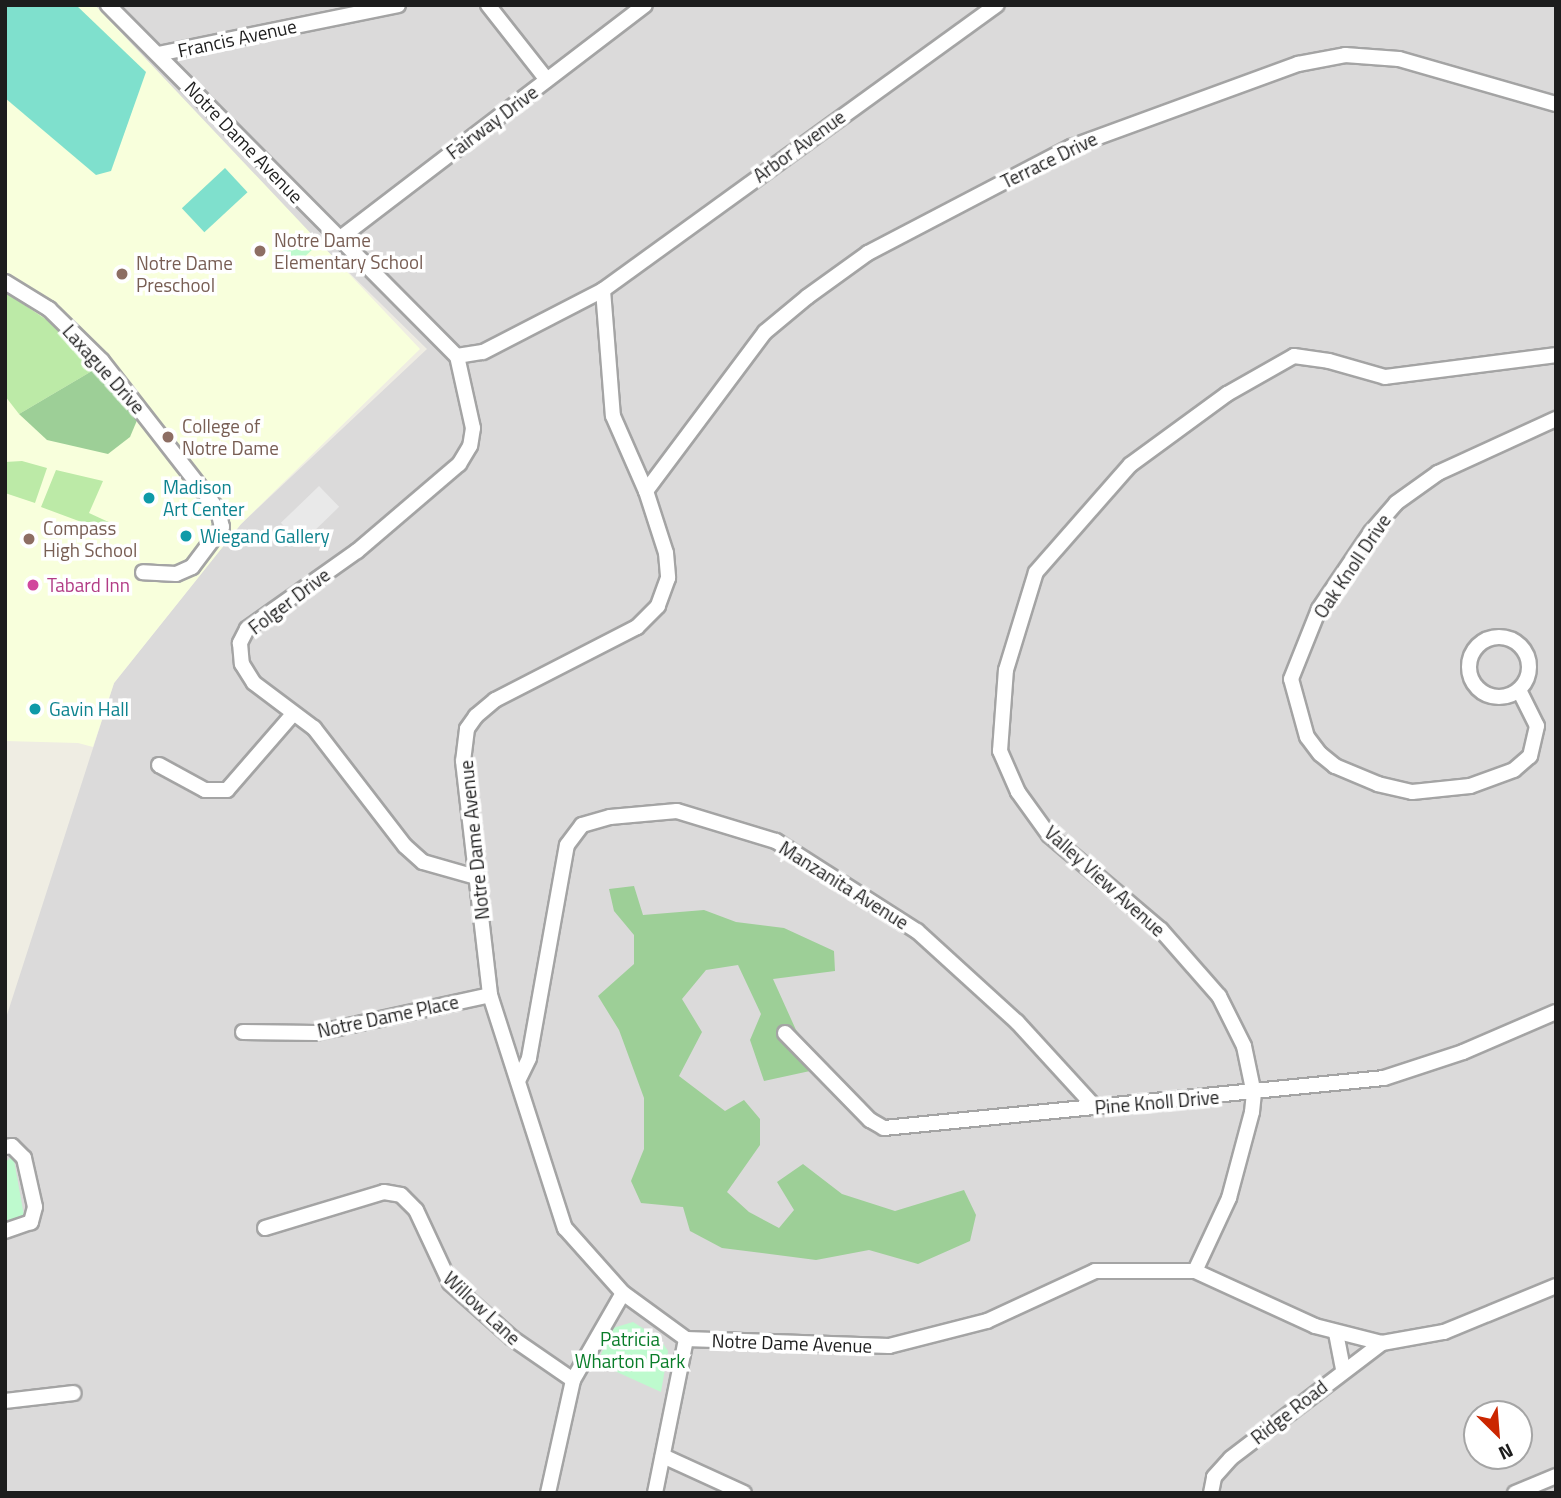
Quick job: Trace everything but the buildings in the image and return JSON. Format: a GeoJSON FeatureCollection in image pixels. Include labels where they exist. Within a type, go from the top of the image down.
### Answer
{"type":"FeatureCollection","features":[{"type":"Feature","properties":{"kind":"street","name":"Notre Dame Avenue"},"geometry":{"type":"LineString","coordinates":[[108,5],[457,356]]}},
{"type":"Feature","properties":{"kind":"street","name":"Francis Avenue"},"geometry":{"type":"LineString","coordinates":[[158,54],[398,5]]}},
{"type":"Feature","properties":{"kind":"street"},"geometry":{"type":"LineString","coordinates":[[488,5],[547,80]]}},
{"type":"Feature","properties":{"kind":"street","name":"Fairway Drive"},"geometry":{"type":"LineString","coordinates":[[339,239],[645,5]]}},
{"type":"Feature","properties":{"kind":"street","name":"Arbor Avenue"},"geometry":{"type":"LineString","coordinates":[[603,290],[997,5]]}},
{"type":"Feature","properties":{"kind":"street","name":"Terrace Drive"},"geometry":{"type":"LineString","coordinates":[[646,491],[765,332],[807,297],[868,253],[1071,146],[1298,64],[1345,55],[1399,59],[1556,104]]}},
{"type":"Feature","properties":{"kind":"street","name":"Laxague Drive"},"geometry":{"type":"LineString","coordinates":[[5,282],[49,309],[102,361],[218,510],[222,527],[192,567],[176,574],[143,572]]}},
{"type":"Feature","properties":{"kind":"street","name":"Notre Dame Avenue"},"geometry":{"type":"LineString","coordinates":[[603,290],[613,415],[646,491],[666,553],[668,578],[658,606],[637,626],[495,700],[467,729],[463,761],[480,878],[490,995],[565,1228],[623,1293],[686,1339],[889,1346],[987,1321],[1094,1271],[1195,1271],[1336,1333],[1382,1343],[1444,1332],[1556,1286]]}},
{"type":"Feature","properties":{"kind":"street"},"geometry":{"type":"LineString","coordinates":[[457,356],[484,352],[603,290]]}},
{"type":"Feature","properties":{"kind":"street","name":"Valley View Avenue"},"geometry":{"type":"LineString","coordinates":[[1195,1271],[1241,1163],[1254,1094],[1244,1046],[1219,996],[1161,930],[1049,835],[1018,792],[1000,751],[1006,670],[1036,572],[1130,465],[1227,394],[1294,356],[1385,377],[1556,355]]}},
{"type":"Feature","properties":{"kind":"street","name":"Folger Drive"},"geometry":{"type":"LineString","coordinates":[[457,356],[473,428],[470,446],[458,464],[357,551],[247,629],[240,643],[242,664],[254,683],[339,755],[405,846],[423,862],[449,873],[480,878]]}},
{"type":"Feature","properties":{"kind":"street","name":"Oak Knoll Drive"},"geometry":{"type":"LineString","coordinates":[[1518,690],[1537,726],[1530,756],[1514,770],[1470,786],[1412,792],[1378,784],[1335,766],[1320,754],[1307,737],[1291,679],[1319,609],[1371,532],[1396,503],[1438,473],[1556,419]]}},
{"type":"Feature","properties":{"kind":"street"},"geometry":{"type":"LineString","coordinates":[[1492,637],[1517,642],[1529,666],[1518,690],[1493,696],[1472,681],[1471,654],[1480,643],[1492,637]]}},
{"type":"Feature","properties":{"kind":"street"},"geometry":{"type":"LineString","coordinates":[[159,765],[205,790],[227,790],[293,714]]}},
{"type":"Feature","properties":{"kind":"street","name":"Manzanita Avenue"},"geometry":{"type":"LineString","coordinates":[[518,1081],[529,1058],[567,845],[582,825],[610,817],[677,811],[776,841],[917,931],[1017,1022],[1095,1107]]}},
{"type":"Feature","properties":{"kind":"street","name":"Notre Dame Place"},"geometry":{"type":"LineString","coordinates":[[243,1032],[316,1033],[490,995]]}},
{"type":"Feature","properties":{"kind":"street","name":"Pine Knoll Drive"},"geometry":{"type":"LineString","coordinates":[[785,1033],[870,1120],[884,1128],[1254,1094],[1384,1078],[1463,1052],[1556,1012]]}},
{"type":"Feature","properties":{"kind":"street"},"geometry":{"type":"LineString","coordinates":[[5,1147],[12,1146],[24,1157],[35,1207],[31,1222],[5,1231]]}},
{"type":"Feature","properties":{"kind":"street","name":"Willow Lane"},"geometry":{"type":"LineString","coordinates":[[265,1228],[384,1192],[401,1195],[416,1210],[450,1283],[512,1338],[573,1380]]}},
{"type":"Feature","properties":{"kind":"street"},"geometry":{"type":"LineString","coordinates":[[548,1493],[573,1380],[623,1293]]}},
{"type":"Feature","properties":{"kind":"street"},"geometry":{"type":"LineString","coordinates":[[1336,1333],[1343,1370]]}},
{"type":"Feature","properties":{"kind":"street"},"geometry":{"type":"LineString","coordinates":[[655,1493],[686,1339]]}},
{"type":"Feature","properties":{"kind":"street","name":"Ridge Road"},"geometry":{"type":"LineString","coordinates":[[1211,1493],[1214,1477],[1231,1458],[1343,1370],[1382,1343]]}},
{"type":"Feature","properties":{"kind":"street"},"geometry":{"type":"LineString","coordinates":[[5,1401],[74,1393]]}},
{"type":"Feature","properties":{"kind":"street"},"geometry":{"type":"LineString","coordinates":[[663,1456],[744,1493]]}},
{"type":"Feature","properties":{"kind":"street"},"geometry":{"type":"LineString","coordinates":[[1515,1493],[1556,1476]]}},
{"type":"Feature","properties":{"kind":"shaded area","name":"College of Notre Dame"},"geometry":{"type":"Polygon","coordinates":[[[5,5],[95,5],[420,349],[241,524],[114,683],[93,747],[78,743],[5,741],[5,5]]]}},
{"type":"Feature","properties":{"kind":"shaded area"},"geometry":{"type":"Polygon","coordinates":[[[5,5],[76,5],[146,72],[111,171],[96,175],[5,98],[5,5]]]}},
{"type":"Feature","properties":{"kind":"shaded area"},"geometry":{"type":"Polygon","coordinates":[[[76,5],[1556,5],[1556,1493],[5,1493],[5,1021],[114,683],[241,524],[427,349],[76,5]]]}},
{"type":"Feature","properties":{"kind":"shaded area"},"geometry":{"type":"Polygon","coordinates":[[[225,168],[248,192],[204,232],[182,208],[225,168]]]}},
{"type":"Feature","properties":{"kind":"shaded area"},"geometry":{"type":"Polygon","coordinates":[[[319,486],[339,507],[301,544],[281,523],[319,486]]]}},
{"type":"Feature","properties":{"kind":"green space"},"geometry":{"type":"Polygon","coordinates":[[[300,235],[313,249],[291,269],[278,255],[300,235]]]}},
{"type":"Feature","properties":{"kind":"green space"},"geometry":{"type":"Polygon","coordinates":[[[5,292],[50,322],[97,368],[19,414],[5,396],[5,292]]]}},
{"type":"Feature","properties":{"kind":"green space"},"geometry":{"type":"Polygon","coordinates":[[[97,368],[138,418],[130,437],[108,454],[47,440],[19,414],[97,368]]]}},
{"type":"Feature","properties":{"kind":"green space"},"geometry":{"type":"Polygon","coordinates":[[[22,461],[47,468],[35,503],[5,493],[5,462],[22,461]]]}},
{"type":"Feature","properties":{"kind":"green space"},"geometry":{"type":"Polygon","coordinates":[[[56,470],[103,481],[89,513],[115,525],[111,533],[41,507],[56,470]]]}},
{"type":"Feature","properties":{"kind":"green space"},"geometry":{"type":"Polygon","coordinates":[[[634,886],[643,915],[704,910],[736,922],[784,928],[834,951],[835,971],[773,979],[796,1030],[814,1052],[810,1071],[764,1081],[750,1040],[761,1014],[738,965],[706,970],[682,999],[702,1032],[679,1076],[725,1111],[744,1100],[760,1119],[760,1145],[727,1192],[749,1212],[779,1228],[794,1210],[777,1182],[803,1164],[842,1194],[895,1211],[964,1190],[976,1215],[970,1241],[918,1264],[869,1250],[816,1260],[722,1248],[690,1231],[683,1207],[641,1203],[631,1181],[644,1149],[644,1098],[619,1030],[598,996],[634,964],[634,935],[614,911],[609,889],[634,886]]]}},
{"type":"Feature","properties":{"kind":"green space"},"geometry":{"type":"Polygon","coordinates":[[[13,1155],[25,1221],[5,1225],[5,1163],[13,1155]]]}},
{"type":"Feature","properties":{"kind":"green space","name":"Patricia Wharton Park"},"geometry":{"type":"Polygon","coordinates":[[[633,1322],[660,1339],[668,1351],[661,1392],[597,1363],[613,1328],[633,1322]]]}},
{"type":"Feature","properties":{"kind":"place","name":"Notre Dame Elementary School"},"geometry":{"type":"Point","coordinates":[260,251]}},
{"type":"Feature","properties":{"kind":"place","name":"Notre Dame Preschool"},"geometry":{"type":"Point","coordinates":[122,274]}},
{"type":"Feature","properties":{"kind":"place","name":"College of Notre Dame"},"geometry":{"type":"Point","coordinates":[168,437]}},
{"type":"Feature","properties":{"kind":"place","name":"Madison Art Center"},"geometry":{"type":"Point","coordinates":[149,498]}},
{"type":"Feature","properties":{"kind":"place","name":"Wiegand Gallery"},"geometry":{"type":"Point","coordinates":[186,536]}},
{"type":"Feature","properties":{"kind":"place","name":"Compass High School"},"geometry":{"type":"Point","coordinates":[29,539]}},
{"type":"Feature","properties":{"kind":"place","name":"Tabard Inn"},"geometry":{"type":"Point","coordinates":[33,585]}},
{"type":"Feature","properties":{"kind":"place","name":"Gavin Hall"},"geometry":{"type":"Point","coordinates":[35,709]}}]}
